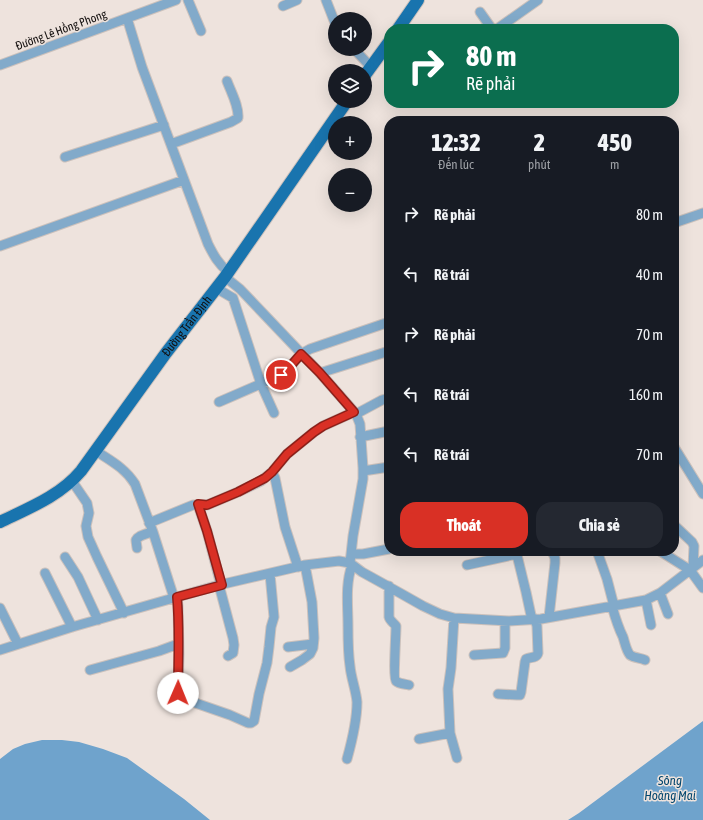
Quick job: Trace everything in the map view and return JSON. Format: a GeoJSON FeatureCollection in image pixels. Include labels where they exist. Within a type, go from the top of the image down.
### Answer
{"type":"FeatureCollection","features":[{"type":"Feature","properties":{"kind":"main road"},"geometry":{"type":"LineString","coordinates":[[401,24],[418,0]]}},
{"type":"Feature","properties":{"kind":"main road"},"geometry":{"type":"LineString","coordinates":[[372,65],[384,49]]}},
{"type":"Feature","properties":{"kind":"main road","name":"Đường Trần Định"},"geometry":{"type":"LineString","coordinates":[[0,522],[59,491],[72,481],[81,471],[136,394],[226,275],[342,108]]}},
{"type":"Feature","properties":{"kind":"street","name":"Đường Lê Hồng Phong"},"geometry":{"type":"LineString","coordinates":[[1,63],[176,0]]}},
{"type":"Feature","properties":{"kind":"street"},"geometry":{"type":"LineString","coordinates":[[188,0],[200,31]]}},
{"type":"Feature","properties":{"kind":"street"},"geometry":{"type":"LineString","coordinates":[[282,6],[297,0]]}},
{"type":"Feature","properties":{"kind":"street"},"geometry":{"type":"LineString","coordinates":[[326,0],[331,12]]}},
{"type":"Feature","properties":{"kind":"street"},"geometry":{"type":"LineString","coordinates":[[504,24],[536,1]]}},
{"type":"Feature","properties":{"kind":"street"},"geometry":{"type":"LineString","coordinates":[[480,12],[488,24]]}},
{"type":"Feature","properties":{"kind":"street"},"geometry":{"type":"LineString","coordinates":[[127,18],[142,67],[214,257],[226,275],[320,373],[355,413],[360,424],[363,471],[353,536],[347,599],[349,658],[356,696],[356,711],[353,735],[347,760]]}},
{"type":"Feature","properties":{"kind":"street"},"geometry":{"type":"LineString","coordinates":[[171,144],[238,118],[236,105],[227,81]]}},
{"type":"Feature","properties":{"kind":"street"},"geometry":{"type":"LineString","coordinates":[[65,157],[164,126]]}},
{"type":"Feature","properties":{"kind":"street"},"geometry":{"type":"LineString","coordinates":[[0,246],[184,180]]}},
{"type":"Feature","properties":{"kind":"street"},"geometry":{"type":"LineString","coordinates":[[679,221],[703,213]]}},
{"type":"Feature","properties":{"kind":"street"},"geometry":{"type":"LineString","coordinates":[[216,288],[233,298],[261,384],[274,413]]}},
{"type":"Feature","properties":{"kind":"street"},"geometry":{"type":"LineString","coordinates":[[219,402],[281,375],[301,354],[310,349],[384,324]]}},
{"type":"Feature","properties":{"kind":"street"},"geometry":{"type":"LineString","coordinates":[[320,373],[384,353]]}},
{"type":"Feature","properties":{"kind":"street"},"geometry":{"type":"LineString","coordinates":[[137,548],[136,540],[151,527],[194,505],[207,505],[238,492],[261,480],[272,472],[287,454],[323,426],[384,399]]}},
{"type":"Feature","properties":{"kind":"street"},"geometry":{"type":"LineString","coordinates":[[360,437],[384,432]]}},
{"type":"Feature","properties":{"kind":"street"},"geometry":{"type":"LineString","coordinates":[[96,451],[124,470],[135,484],[178,606],[179,696],[248,723],[254,721],[270,647],[271,627],[274,612],[270,574]]}},
{"type":"Feature","properties":{"kind":"street"},"geometry":{"type":"LineString","coordinates":[[679,455],[703,494]]}},
{"type":"Feature","properties":{"kind":"street"},"geometry":{"type":"LineString","coordinates":[[363,471],[384,468]]}},
{"type":"Feature","properties":{"kind":"street"},"geometry":{"type":"LineString","coordinates":[[272,472],[275,478],[285,527],[301,566],[312,602],[312,651],[302,660],[290,667]]}},
{"type":"Feature","properties":{"kind":"street"},"geometry":{"type":"LineString","coordinates":[[72,481],[87,503],[89,513],[86,526],[88,537],[124,613]]}},
{"type":"Feature","properties":{"kind":"street"},"geometry":{"type":"LineString","coordinates":[[198,504],[209,538],[233,638],[233,653],[228,656]]}},
{"type":"Feature","properties":{"kind":"street"},"geometry":{"type":"LineString","coordinates":[[679,530],[692,542],[694,546],[692,569]]}},
{"type":"Feature","properties":{"kind":"street"},"geometry":{"type":"LineString","coordinates":[[0,650],[72,627],[220,585],[301,566],[338,561],[351,561],[363,554],[384,550]]}},
{"type":"Feature","properties":{"kind":"street"},"geometry":{"type":"LineString","coordinates":[[467,565],[504,556]]}},
{"type":"Feature","properties":{"kind":"street"},"geometry":{"type":"LineString","coordinates":[[498,694],[520,695],[526,659],[538,656],[534,619],[517,556]]}},
{"type":"Feature","properties":{"kind":"street"},"geometry":{"type":"LineString","coordinates":[[549,617],[556,563],[554,556]]}},
{"type":"Feature","properties":{"kind":"street"},"geometry":{"type":"LineString","coordinates":[[599,556],[607,579],[618,627],[627,650],[633,656],[645,660]]}},
{"type":"Feature","properties":{"kind":"street"},"geometry":{"type":"LineString","coordinates":[[669,556],[692,569],[703,588]]}},
{"type":"Feature","properties":{"kind":"street"},"geometry":{"type":"LineString","coordinates":[[65,557],[78,577],[98,620]]}},
{"type":"Feature","properties":{"kind":"street"},"geometry":{"type":"LineString","coordinates":[[351,561],[362,572],[440,614],[454,618],[506,621],[549,617],[646,600],[660,594],[703,560]]}},
{"type":"Feature","properties":{"kind":"street"},"geometry":{"type":"LineString","coordinates":[[45,573],[72,627]]}},
{"type":"Feature","properties":{"kind":"street"},"geometry":{"type":"LineString","coordinates":[[389,586],[389,617],[396,626],[395,679],[398,683],[409,685]]}},
{"type":"Feature","properties":{"kind":"street"},"geometry":{"type":"LineString","coordinates":[[660,594],[668,614]]}},
{"type":"Feature","properties":{"kind":"street"},"geometry":{"type":"LineString","coordinates":[[646,600],[651,625]]}},
{"type":"Feature","properties":{"kind":"street"},"geometry":{"type":"LineString","coordinates":[[0,608],[18,644]]}},
{"type":"Feature","properties":{"kind":"street"},"geometry":{"type":"LineString","coordinates":[[454,618],[451,668],[448,689],[450,734],[457,758]]}},
{"type":"Feature","properties":{"kind":"street"},"geometry":{"type":"LineString","coordinates":[[474,655],[503,653],[505,648],[506,621]]}},
{"type":"Feature","properties":{"kind":"street"},"geometry":{"type":"LineString","coordinates":[[90,670],[159,651],[178,644]]}},
{"type":"Feature","properties":{"kind":"street"},"geometry":{"type":"LineString","coordinates":[[288,647],[313,644]]}},
{"type":"Feature","properties":{"kind":"street"},"geometry":{"type":"LineString","coordinates":[[419,739],[450,734]]}},
{"type":"Feature","properties":{"kind":"water","name":"Sông Hoàng Mai"},"geometry":{"type":"Polygon","coordinates":[[[703,721],[703,820],[568,820],[579,813],[703,721]]]}},
{"type":"Feature","properties":{"kind":"water"},"geometry":{"type":"Polygon","coordinates":[[[42,740],[79,742],[127,758],[184,799],[210,820],[0,820],[0,759],[13,749],[25,744],[42,740]]]}},
{"type":"Feature","properties":{"kind":"route"},"geometry":{"type":"LineString","coordinates":[[178,693],[179,654],[177,597],[222,585],[198,504],[207,505],[238,492],[265,478],[287,454],[314,432],[323,426],[354,412],[320,373],[301,354],[281,375]]}}]}
